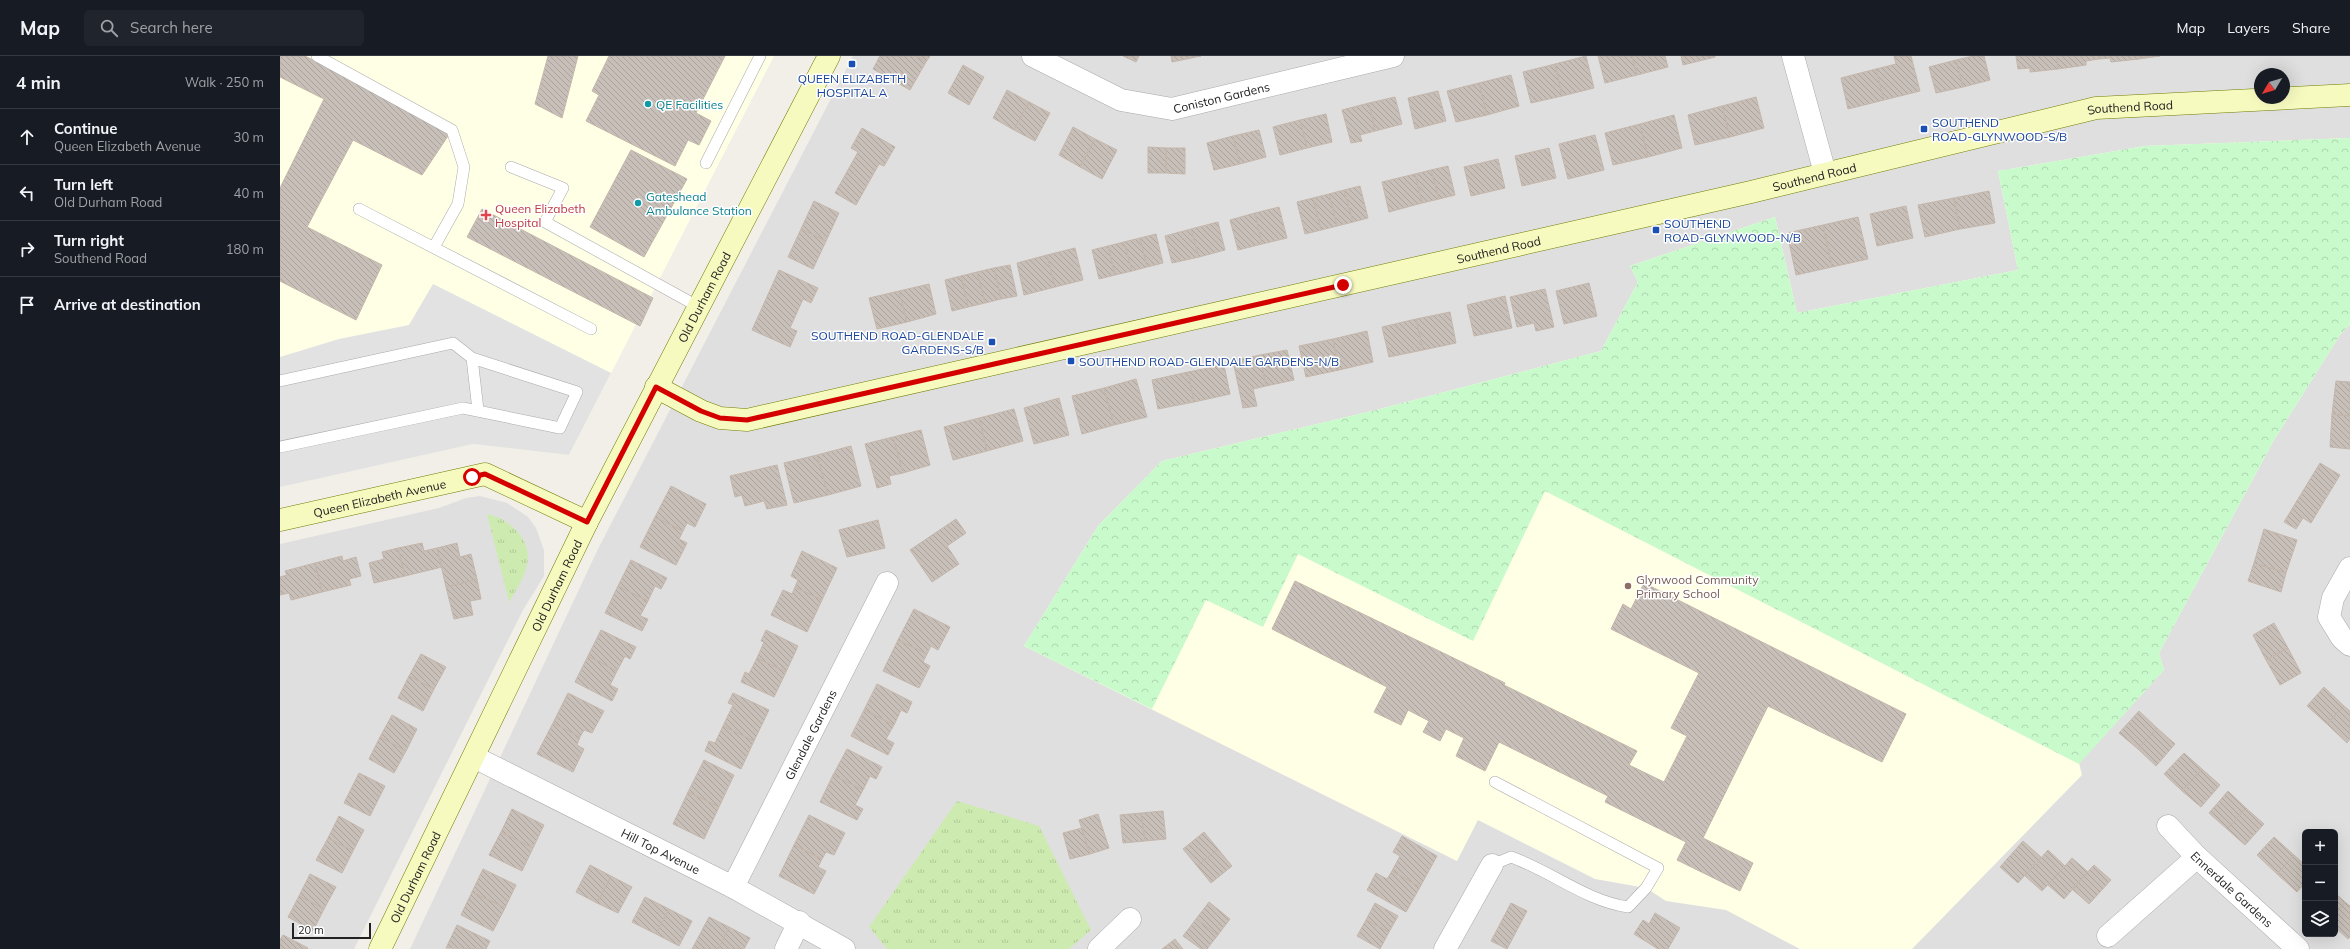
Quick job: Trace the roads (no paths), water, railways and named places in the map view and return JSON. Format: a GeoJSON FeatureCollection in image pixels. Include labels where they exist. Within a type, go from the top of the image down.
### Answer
{"type":"FeatureCollection","features":[{"type":"Feature","properties":{"kind":"street","name":"Old Durham Road"},"geometry":{"type":"LineString","coordinates":[[380,949],[587,522],[829,56]]}},
{"type":"Feature","properties":{"kind":"street","name":"Coniston Gardens"},"geometry":{"type":"LineString","coordinates":[[1033,56],[1121,100],[1172,109],[1393,56]]}},
{"type":"Feature","properties":{"kind":"street"},"geometry":{"type":"LineString","coordinates":[[1792,56],[1825,173]]}},
{"type":"Feature","properties":{"kind":"street","name":"Southend Road"},"geometry":{"type":"LineString","coordinates":[[656,387],[701,411],[720,418],[747,420],[1825,173],[2096,108],[2350,95]]}},
{"type":"Feature","properties":{"kind":"street","name":"Queen Elizabeth Avenue"},"geometry":{"type":"LineString","coordinates":[[280,520],[485,474],[587,522]]}},
{"type":"Feature","properties":{"kind":"street"},"geometry":{"type":"LineString","coordinates":[[2350,568],[2333,598],[2329,617],[2342,638],[2350,645]]}},
{"type":"Feature","properties":{"kind":"street","name":"Glendale Gardens"},"geometry":{"type":"LineString","coordinates":[[733,887],[887,583]]}},
{"type":"Feature","properties":{"kind":"street","name":"Hill Top Avenue"},"geometry":{"type":"LineString","coordinates":[[474,757],[733,887],[799,922],[844,949]]}},
{"type":"Feature","properties":{"kind":"street","name":"Ennerdale Gardens"},"geometry":{"type":"LineString","coordinates":[[2168,826],[2197,857],[2298,949]]}},
{"type":"Feature","properties":{"kind":"street"},"geometry":{"type":"LineString","coordinates":[[2108,936],[2197,857]]}},
{"type":"Feature","properties":{"kind":"street"},"geometry":{"type":"LineString","coordinates":[[1444,949],[1492,865]]}},
{"type":"Feature","properties":{"kind":"street"},"geometry":{"type":"LineString","coordinates":[[1098,949],[1130,919]]}},
{"type":"Feature","properties":{"kind":"street"},"geometry":{"type":"LineString","coordinates":[[786,949],[799,922]]}},
{"type":"Feature","properties":{"kind":"lane"},"geometry":{"type":"LineString","coordinates":[[317,56],[452,130],[464,167],[458,204],[434,247]]}},
{"type":"Feature","properties":{"kind":"lane"},"geometry":{"type":"LineString","coordinates":[[706,163],[760,56]]}},
{"type":"Feature","properties":{"kind":"lane"},"geometry":{"type":"LineString","coordinates":[[511,167],[563,188],[545,222],[699,306]]}},
{"type":"Feature","properties":{"kind":"lane"},"geometry":{"type":"LineString","coordinates":[[360,209],[591,329]]}},
{"type":"Feature","properties":{"kind":"lane"},"geometry":{"type":"LineString","coordinates":[[280,381],[453,343],[472,358],[577,392],[560,428],[463,408],[280,447]]}},
{"type":"Feature","properties":{"kind":"lane"},"geometry":{"type":"LineString","coordinates":[[472,358],[478,410]]}},
{"type":"Feature","properties":{"kind":"lane"},"geometry":{"type":"LineString","coordinates":[[1492,865],[1511,857],[1609,904],[1628,907],[1646,888],[1658,868],[1495,782]]}},
{"type":"Feature","properties":{"kind":"place","name":"QUEEN ELIZABETH HOSPITAL A"},"geometry":{"type":"Point","coordinates":[852,64]}},
{"type":"Feature","properties":{"kind":"place","name":"QE Facilities"},"geometry":{"type":"Point","coordinates":[648,104]}},
{"type":"Feature","properties":{"kind":"place","name":"SOUTHEND ROAD-GLYNWOOD-S/B"},"geometry":{"type":"Point","coordinates":[1924,129]}},
{"type":"Feature","properties":{"kind":"place","name":"Gateshead Ambulance Station"},"geometry":{"type":"Point","coordinates":[638,203]}},
{"type":"Feature","properties":{"kind":"place","name":"Queen Elizabeth Hospital"},"geometry":{"type":"Point","coordinates":[486,215]}},
{"type":"Feature","properties":{"kind":"place","name":"SOUTHEND ROAD-GLYNWOOD-N/B"},"geometry":{"type":"Point","coordinates":[1656,230]}},
{"type":"Feature","properties":{"kind":"place","name":"SOUTHEND ROAD-GLENDALE GARDENS-S/B"},"geometry":{"type":"Point","coordinates":[992,342]}},
{"type":"Feature","properties":{"kind":"place","name":"SOUTHEND ROAD-GLENDALE GARDENS-N/B"},"geometry":{"type":"Point","coordinates":[1071,361]}},
{"type":"Feature","properties":{"kind":"place","name":"Glynwood Community Primary School"},"geometry":{"type":"Point","coordinates":[1628,586]}}]}
